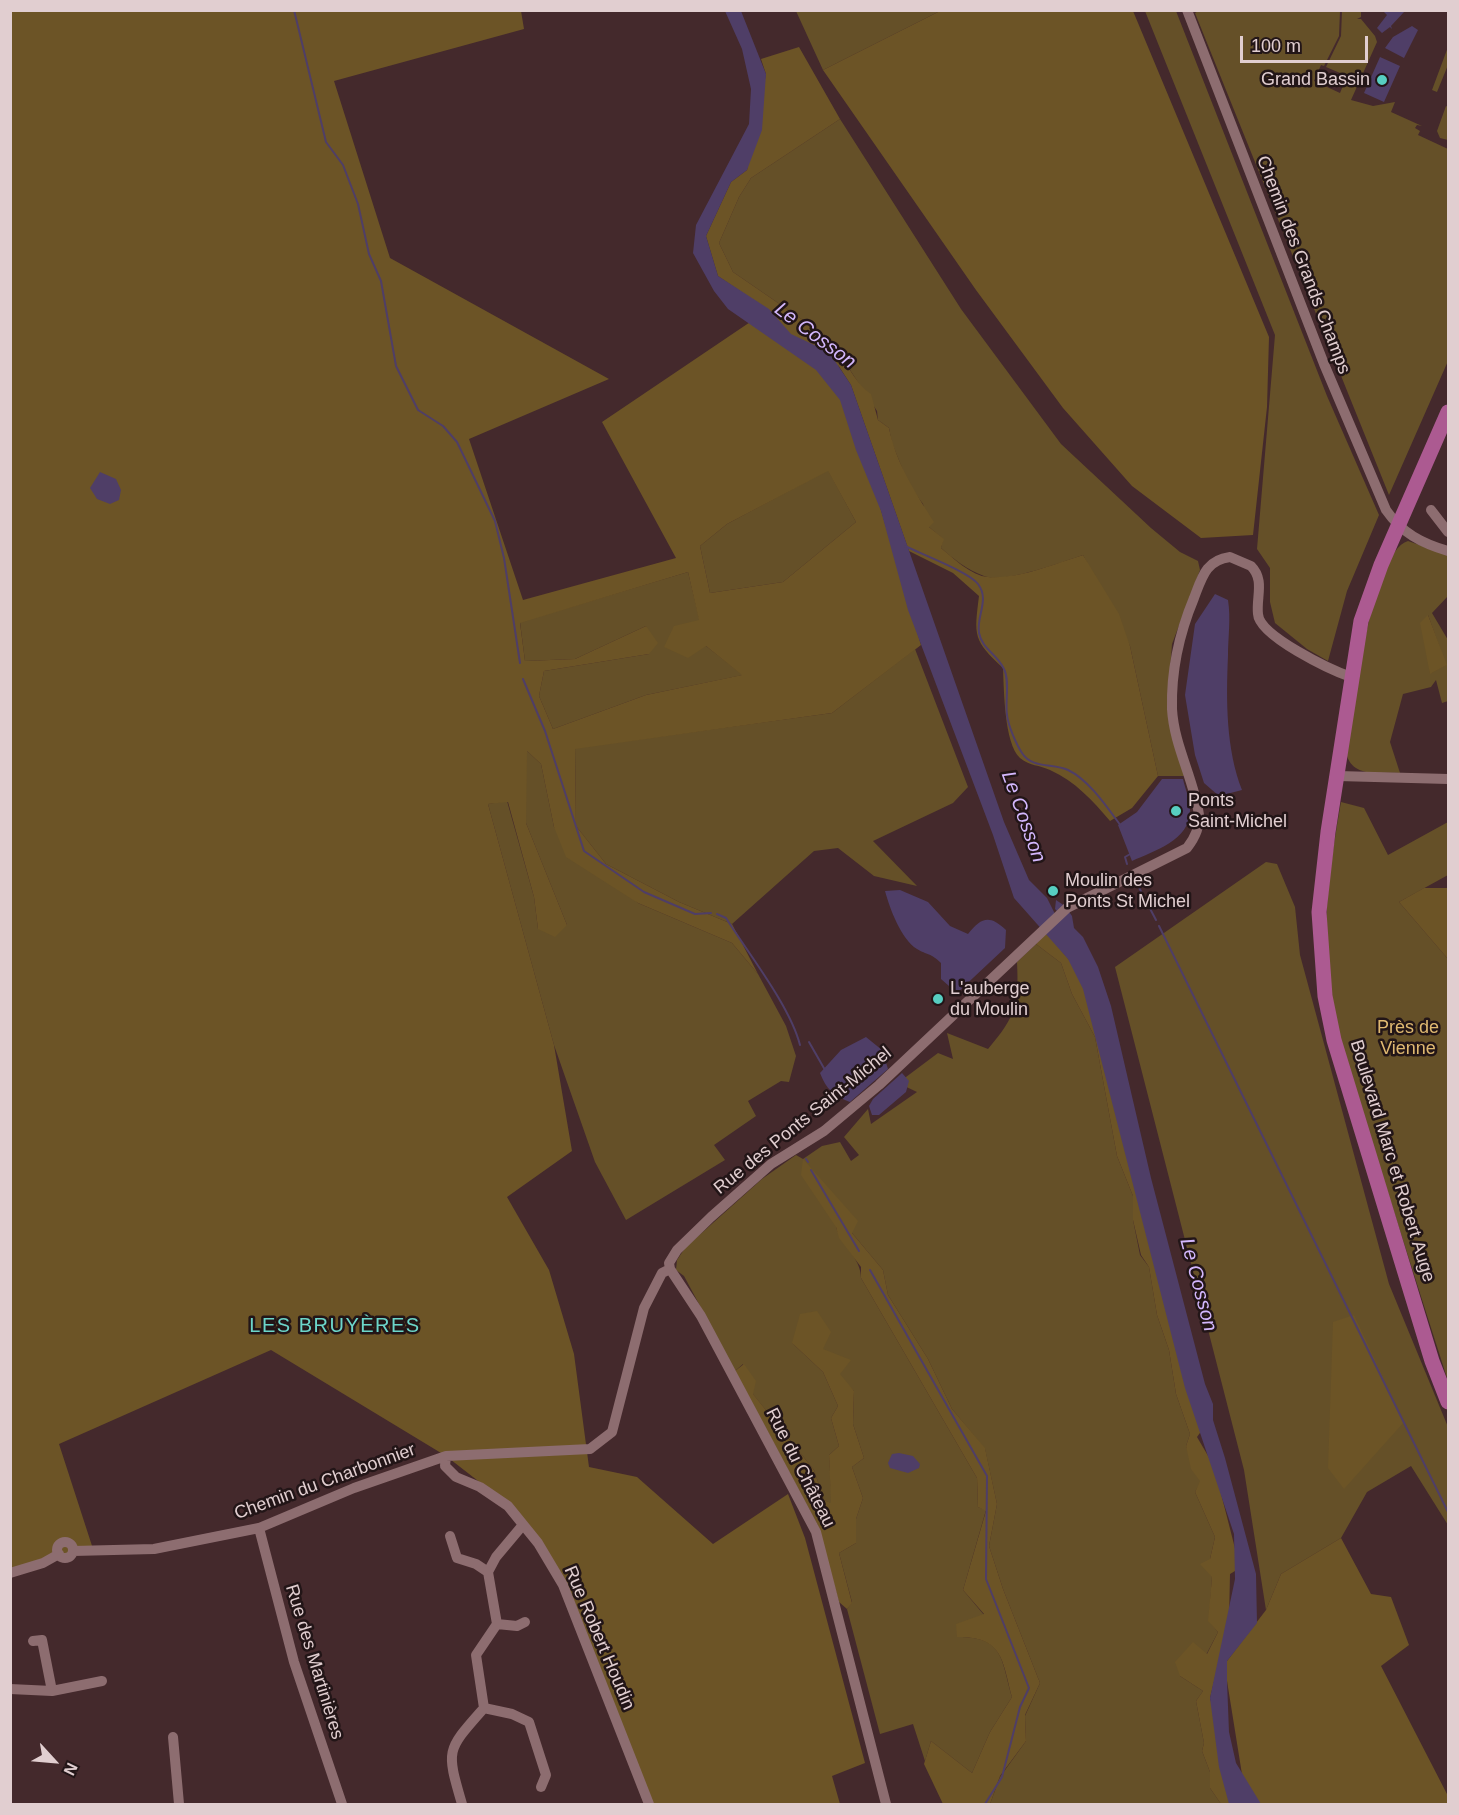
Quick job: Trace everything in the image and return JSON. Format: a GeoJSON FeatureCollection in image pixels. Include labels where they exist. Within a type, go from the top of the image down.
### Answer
{"type":"FeatureCollection","features":[{"type":"Feature","properties":{"kind":"main road","name":"Boulevard Marc et Robert Auge"},"geometry":{"type":"LineString","coordinates":[[1449,412],[1398,527],[1361,621],[1328,832],[1319,912],[1325,996],[1348,1090],[1432,1361],[1449,1402]]}},
{"type":"Feature","properties":{"kind":"street","name":"Chemin des Grands Champs"},"geometry":{"type":"LineString","coordinates":[[1187,12],[1323,364],[1386,510],[1398,527]]}},
{"type":"Feature","properties":{"kind":"street"},"geometry":{"type":"LineString","coordinates":[[1431,510],[1449,532]]}},
{"type":"Feature","properties":{"kind":"street"},"geometry":{"type":"LineString","coordinates":[[1398,527],[1410,536],[1449,551]]}},
{"type":"Feature","properties":{"kind":"street","name":"Rue des Ponts Saint-Michel"},"geometry":{"type":"LineString","coordinates":[[446,1456],[590,1449],[612,1432],[644,1308],[662,1273],[670,1269],[669,1263],[676,1250],[771,1164],[824,1131],[879,1085],[1067,908],[1177,855],[1194,838],[1199,816],[1176,736],[1172,710],[1173,668],[1180,631],[1202,575],[1210,564],[1230,557],[1251,566],[1260,583],[1257,615],[1266,631],[1333,670],[1352,677]]}},
{"type":"Feature","properties":{"kind":"street"},"geometry":{"type":"LineString","coordinates":[[1338,776],[1449,778]]}},
{"type":"Feature","properties":{"kind":"street","name":"Rue du Château"},"geometry":{"type":"LineString","coordinates":[[670,1269],[701,1316],[816,1533],[886,1804]]}},
{"type":"Feature","properties":{"kind":"street","name":"Rue Robert Houdin"},"geometry":{"type":"LineString","coordinates":[[446,1456],[445,1466],[456,1477],[480,1487],[508,1506],[538,1543],[563,1585],[649,1804]]}},
{"type":"Feature","properties":{"kind":"street","name":"Chemin du Charbonnier"},"geometry":{"type":"LineString","coordinates":[[10,1573],[43,1563],[58,1554],[66,1557],[73,1551],[154,1549],[259,1528],[354,1488],[446,1456]]}},
{"type":"Feature","properties":{"kind":"street"},"geometry":{"type":"LineString","coordinates":[[484,1708],[476,1655],[497,1624],[488,1572],[496,1557],[522,1526]]}},
{"type":"Feature","properties":{"kind":"street","name":"Rue des Martinières"},"geometry":{"type":"LineString","coordinates":[[259,1528],[303,1691],[342,1804]]}},
{"type":"Feature","properties":{"kind":"street"},"geometry":{"type":"LineString","coordinates":[[450,1536],[457,1558],[476,1564],[488,1572]]}},
{"type":"Feature","properties":{"kind":"street"},"geometry":{"type":"LineString","coordinates":[[497,1624],[517,1626],[525,1622]]}},
{"type":"Feature","properties":{"kind":"street"},"geometry":{"type":"LineString","coordinates":[[33,1641],[42,1640],[52,1691]]}},
{"type":"Feature","properties":{"kind":"street"},"geometry":{"type":"LineString","coordinates":[[10,1689],[52,1691],[102,1681]]}},
{"type":"Feature","properties":{"kind":"street"},"geometry":{"type":"LineString","coordinates":[[484,1708],[512,1714],[529,1722],[546,1775],[541,1787]]}},
{"type":"Feature","properties":{"kind":"street"},"geometry":{"type":"LineString","coordinates":[[462,1804],[452,1768],[450,1751],[459,1735],[484,1708]]}},
{"type":"Feature","properties":{"kind":"street"},"geometry":{"type":"LineString","coordinates":[[173,1737],[179,1804]]}},
{"type":"Feature","properties":{"kind":"green space"},"geometry":{"type":"Polygon","coordinates":[[[1200,10],[1340,11],[1339,36],[1314,81],[1340,93],[1347,76],[1326,67],[1341,36],[1342,11],[1361,11],[1361,17],[1357,19],[1361,19],[1377,42],[1351,100],[1373,106],[1395,102],[1391,112],[1422,126],[1417,125],[1415,128],[1420,131],[1418,135],[1448,149],[1448,361],[1389,495],[1195,13],[1200,10]]]}},
{"type":"Feature","properties":{"kind":"green space"},"geometry":{"type":"Polygon","coordinates":[[[796,11],[940,11],[823,70],[796,11]]]}},
{"type":"Feature","properties":{"kind":"green space"},"geometry":{"type":"Polygon","coordinates":[[[1145,11],[1176,11],[1327,396],[1379,515],[1347,591],[1328,661],[1307,649],[1275,623],[1270,602],[1270,568],[1257,549],[1275,335],[1145,11]]]}},
{"type":"Feature","properties":{"kind":"green space"},"geometry":{"type":"Polygon","coordinates":[[[1448,47],[1448,65],[1437,92],[1432,90],[1448,47]]]}},
{"type":"Feature","properties":{"kind":"green space"},"geometry":{"type":"Polygon","coordinates":[[[1446,106],[1448,107],[1448,140],[1440,138],[1437,131],[1446,106]]]}},
{"type":"Feature","properties":{"kind":"green space"},"geometry":{"type":"Polygon","coordinates":[[[840,119],[961,309],[1061,444],[1151,528],[1180,552],[1198,561],[1200,570],[1172,644],[1169,684],[1184,776],[1158,776],[1130,646],[1083,555],[1019,575],[993,578],[972,571],[941,548],[943,539],[929,527],[923,504],[909,485],[892,443],[889,428],[878,420],[877,411],[829,338],[733,272],[719,243],[739,197],[751,178],[840,119]]]}},
{"type":"Feature","properties":{"kind":"green space"},"geometry":{"type":"Polygon","coordinates":[[[828,470],[856,522],[783,582],[710,593],[700,546],[727,524],[828,470]]]}},
{"type":"Feature","properties":{"kind":"green space"},"geometry":{"type":"Polygon","coordinates":[[[1408,541],[1448,555],[1448,596],[1432,613],[1448,640],[1448,701],[1442,703],[1436,680],[1431,687],[1403,694],[1390,742],[1400,773],[1377,773],[1356,768],[1347,756],[1358,675],[1373,604],[1383,574],[1395,552],[1408,541]],[[1428,615],[1430,673],[1446,665],[1428,615]]]}},
{"type":"Feature","properties":{"kind":"green space"},"geometry":{"type":"Polygon","coordinates":[[[688,572],[706,646],[743,675],[646,695],[553,729],[539,696],[544,671],[649,654],[646,626],[575,659],[525,661],[520,622],[688,572]]]}},
{"type":"Feature","properties":{"kind":"green space"},"geometry":{"type":"Polygon","coordinates":[[[915,649],[968,787],[953,803],[873,841],[917,886],[874,876],[838,848],[814,851],[732,924],[679,902],[606,864],[576,826],[575,748],[832,713],[915,649]]]}},
{"type":"Feature","properties":{"kind":"green space"},"geometry":{"type":"Polygon","coordinates":[[[526,750],[541,764],[554,827],[638,903],[732,943],[758,974],[786,1026],[796,1056],[789,1082],[781,1081],[748,1101],[756,1116],[714,1145],[725,1160],[626,1220],[595,1162],[554,1045],[488,804],[507,801],[534,897],[538,929],[567,925],[526,823],[526,750]]]}},
{"type":"Feature","properties":{"kind":"green space","name":"Près de Vienne"},"geometry":{"type":"Polygon","coordinates":[[[1341,802],[1364,808],[1388,855],[1448,822],[1448,875],[1399,902],[1448,959],[1448,1381],[1342,1049],[1332,1004],[1326,958],[1326,919],[1341,802]]]}},
{"type":"Feature","properties":{"kind":"green space"},"geometry":{"type":"Polygon","coordinates":[[[1266,862],[1277,864],[1295,907],[1300,955],[1389,1284],[1448,1427],[1448,1525],[1411,1466],[1367,1492],[1341,1538],[1281,1574],[1266,1610],[1244,1470],[1115,967],[1266,862]]]}},
{"type":"Feature","properties":{"kind":"green space"},"geometry":{"type":"Polygon","coordinates":[[[1036,944],[1061,963],[1072,994],[1095,1037],[1117,1156],[1133,1196],[1133,1220],[1140,1255],[1149,1267],[1157,1315],[1169,1350],[1176,1394],[1190,1434],[1186,1446],[1201,1481],[1195,1492],[1215,1537],[1210,1559],[1212,1577],[1209,1621],[1218,1632],[1206,1655],[1180,1676],[1203,1691],[1196,1701],[1204,1743],[1202,1751],[1210,1772],[1210,1788],[1221,1804],[990,1804],[1000,1777],[1026,1741],[1025,1716],[1040,1683],[1003,1589],[989,1546],[997,1504],[985,1449],[952,1409],[928,1359],[888,1295],[883,1270],[852,1233],[836,1227],[858,1264],[861,1278],[977,1478],[978,1507],[986,1510],[963,1590],[984,1615],[958,1637],[973,1638],[992,1646],[1002,1661],[1012,1697],[990,1732],[972,1773],[931,1741],[925,1761],[913,1724],[880,1734],[847,1609],[852,1602],[839,1553],[856,1543],[856,1519],[863,1498],[852,1467],[864,1458],[853,1424],[854,1391],[792,1343],[823,1372],[838,1406],[831,1418],[839,1446],[829,1455],[832,1504],[824,1500],[814,1470],[752,1393],[743,1364],[735,1371],[684,1276],[676,1270],[677,1260],[685,1248],[762,1179],[796,1155],[803,1159],[822,1146],[840,1142],[851,1161],[859,1155],[844,1137],[868,1109],[871,1124],[917,1092],[898,1083],[938,1053],[953,1059],[947,1033],[988,1049],[1005,1028],[1014,1009],[1017,962],[1036,944]]]}},
{"type":"Feature","properties":{"kind":"shaded area"},"geometry":{"type":"Polygon","coordinates":[[[11,11],[521,11],[524,29],[334,81],[390,258],[609,379],[469,439],[523,600],[676,558],[602,422],[768,310],[718,276],[706,236],[731,182],[747,170],[766,74],[761,59],[799,47],[840,119],[751,178],[739,197],[719,243],[733,272],[829,338],[859,383],[871,394],[878,420],[889,428],[901,465],[934,522],[929,527],[944,539],[941,548],[957,561],[982,576],[1000,577],[1036,570],[1083,555],[1119,614],[1130,646],[1158,776],[1132,808],[1110,821],[1068,780],[1020,758],[1011,741],[1008,728],[1003,668],[986,651],[976,629],[979,596],[953,573],[909,551],[851,385],[838,365],[921,645],[832,713],[575,749],[576,826],[606,864],[679,902],[732,924],[758,974],[732,943],[638,903],[566,857],[554,827],[541,764],[527,751],[526,823],[567,925],[555,937],[538,929],[534,897],[508,802],[488,804],[554,1045],[572,1151],[507,1197],[549,1270],[574,1354],[589,1467],[637,1477],[713,1544],[788,1494],[805,1538],[865,1763],[832,1776],[840,1804],[644,1804],[575,1608],[518,1512],[446,1456],[271,1350],[59,1444],[94,1552],[11,1568],[11,11]],[[828,471],[727,524],[700,546],[710,593],[783,582],[856,522],[828,471]],[[688,572],[520,623],[525,661],[575,659],[646,626],[658,643],[649,654],[544,671],[539,696],[553,729],[646,695],[742,675],[706,646],[688,658],[664,647],[674,626],[699,620],[688,572]]]}},
{"type":"Feature","properties":{"kind":"shaded area"},"geometry":{"type":"Polygon","coordinates":[[[725,11],[741,11],[766,74],[762,130],[747,170],[731,182],[706,236],[718,276],[769,309],[791,334],[829,352],[851,385],[1004,822],[1029,880],[1047,898],[1055,914],[1062,916],[1055,909],[1056,900],[1065,906],[1072,916],[1074,928],[1083,937],[1098,967],[1111,1006],[1151,1178],[1205,1384],[1213,1404],[1213,1420],[1256,1574],[1257,1623],[1227,1661],[1227,1681],[1229,1732],[1236,1763],[1261,1804],[1229,1804],[1219,1767],[1210,1698],[1235,1579],[1234,1534],[1185,1388],[1083,989],[1068,959],[1014,898],[993,835],[908,610],[881,511],[856,450],[840,400],[816,370],[728,309],[714,291],[693,253],[696,225],[749,124],[751,89],[742,49],[725,11]]]}},
{"type":"Feature","properties":{"kind":"shaded area"},"geometry":{"type":"Polygon","coordinates":[[[940,11],[1133,11],[1269,337],[1267,407],[1253,535],[1201,538],[1132,486],[1063,408],[976,290],[823,70],[940,11]]]}},
{"type":"Feature","properties":{"kind":"shaded area"},"geometry":{"type":"Polygon","coordinates":[[[1383,11],[1404,12],[1391,26],[1392,29],[1390,27],[1382,33],[1377,28],[1387,15],[1383,11]]]}},
{"type":"Feature","properties":{"kind":"shaded area"},"geometry":{"type":"Polygon","coordinates":[[[1412,26],[1418,30],[1404,58],[1385,48],[1393,37],[1412,26]]]}},
{"type":"Feature","properties":{"kind":"shaded area","name":"Grand Bassin"},"geometry":{"type":"Polygon","coordinates":[[[1380,57],[1400,66],[1384,102],[1364,93],[1380,57]]]}},
{"type":"Feature","properties":{"kind":"shaded area"},"geometry":{"type":"Polygon","coordinates":[[[100,472],[116,479],[121,490],[119,500],[110,504],[97,499],[90,488],[100,472]]]}},
{"type":"Feature","properties":{"kind":"shaded area"},"geometry":{"type":"Polygon","coordinates":[[[1215,594],[1228,600],[1228,724],[1233,758],[1242,790],[1219,796],[1204,783],[1195,755],[1185,695],[1195,624],[1215,594]]]}},
{"type":"Feature","properties":{"kind":"shaded area"},"geometry":{"type":"Polygon","coordinates":[[[1428,615],[1447,665],[1430,674],[1420,623],[1428,615]]]}},
{"type":"Feature","properties":{"kind":"shaded area"},"geometry":{"type":"Polygon","coordinates":[[[1162,779],[1183,779],[1190,803],[1188,821],[1184,830],[1169,843],[1132,861],[1118,825],[1137,812],[1162,779]]]}},
{"type":"Feature","properties":{"kind":"shaded area"},"geometry":{"type":"Polygon","coordinates":[[[1424,888],[1448,888],[1448,959],[1399,902],[1424,888]]]}},
{"type":"Feature","properties":{"kind":"shaded area"},"geometry":{"type":"Polygon","coordinates":[[[900,890],[928,902],[950,926],[968,934],[981,921],[995,922],[1006,930],[1005,948],[957,993],[941,979],[941,963],[917,949],[901,931],[885,891],[900,890]]]}},
{"type":"Feature","properties":{"kind":"shaded area"},"geometry":{"type":"Polygon","coordinates":[[[1046,932],[1085,979],[1202,1430],[1197,1437],[1214,1466],[1240,1568],[1230,1574],[1229,1620],[1210,1698],[1238,1804],[1221,1804],[1210,1788],[1210,1772],[1202,1751],[1204,1743],[1196,1701],[1203,1691],[1180,1676],[1175,1662],[1193,1642],[1207,1654],[1218,1632],[1208,1621],[1212,1577],[1200,1564],[1210,1559],[1215,1537],[1195,1492],[1200,1481],[1191,1469],[1186,1446],[1190,1434],[1176,1394],[1169,1350],[1157,1315],[1149,1267],[1141,1255],[1133,1220],[1133,1196],[1117,1156],[1095,1037],[1072,994],[1061,963],[1036,944],[1046,932]]]}},
{"type":"Feature","properties":{"kind":"shaded area"},"geometry":{"type":"Polygon","coordinates":[[[866,1037],[882,1050],[888,1069],[850,1102],[831,1091],[820,1073],[841,1050],[866,1037]]]}},
{"type":"Feature","properties":{"kind":"shaded area"},"geometry":{"type":"Polygon","coordinates":[[[902,1073],[909,1081],[906,1092],[879,1115],[872,1115],[869,1106],[873,1099],[902,1073]]]}},
{"type":"Feature","properties":{"kind":"shaded area"},"geometry":{"type":"Polygon","coordinates":[[[803,1159],[858,1221],[852,1233],[883,1270],[888,1295],[928,1359],[952,1409],[985,1448],[997,1504],[989,1546],[1003,1589],[1040,1683],[1025,1715],[1026,1741],[1000,1776],[990,1804],[943,1804],[924,1764],[931,1741],[972,1773],[990,1732],[1012,1697],[1002,1661],[992,1646],[984,1641],[957,1637],[956,1624],[984,1614],[963,1590],[986,1511],[978,1507],[977,1478],[861,1278],[861,1267],[839,1238],[836,1227],[801,1175],[803,1159]]]}},
{"type":"Feature","properties":{"kind":"shaded area"},"geometry":{"type":"Polygon","coordinates":[[[817,1311],[831,1332],[823,1349],[851,1360],[840,1374],[854,1391],[853,1424],[864,1458],[852,1467],[863,1498],[856,1519],[856,1543],[839,1553],[852,1603],[847,1609],[839,1602],[817,1524],[735,1371],[744,1364],[756,1381],[753,1394],[814,1470],[824,1500],[831,1503],[829,1455],[839,1446],[831,1418],[838,1406],[823,1372],[792,1343],[800,1314],[817,1311]]]}},
{"type":"Feature","properties":{"kind":"shaded area"},"geometry":{"type":"Polygon","coordinates":[[[1354,1315],[1404,1422],[1344,1489],[1328,1468],[1333,1322],[1354,1315]]]}},
{"type":"Feature","properties":{"kind":"shaded area"},"geometry":{"type":"Polygon","coordinates":[[[892,1454],[913,1456],[920,1464],[919,1468],[908,1473],[890,1468],[888,1463],[892,1454]]]}},
{"type":"Feature","properties":{"kind":"shaded area"},"geometry":{"type":"Polygon","coordinates":[[[1341,1538],[1371,1594],[1391,1597],[1409,1645],[1381,1666],[1448,1796],[1448,1804],[1252,1804],[1245,1793],[1227,1681],[1227,1661],[1266,1610],[1281,1574],[1341,1538]]]}},
{"type":"Feature","properties":{"kind":"waterway"},"geometry":{"type":"LineString","coordinates":[[294,10],[326,142],[343,165],[358,204],[369,254],[381,281],[396,366],[418,410],[443,426],[457,442],[495,521],[504,558],[520,663]]}},
{"type":"Feature","properties":{"kind":"waterway"},"geometry":{"type":"LineString","coordinates":[[905,546],[955,569],[978,584],[983,596],[979,633],[983,643],[1001,664],[1006,674],[1008,719],[1020,749],[1026,758],[1037,764],[1062,768],[1076,774],[1097,795],[1121,826]]}},
{"type":"Feature","properties":{"kind":"waterway"},"geometry":{"type":"LineString","coordinates":[[523,679],[545,731],[584,851],[644,892],[695,914],[711,913]]}},
{"type":"Feature","properties":{"kind":"waterway"},"geometry":{"type":"LineString","coordinates":[[1127,864],[1125,857],[1132,853]]}},
{"type":"Feature","properties":{"kind":"waterway"},"geometry":{"type":"LineString","coordinates":[[1135,880],[1156,920]]}},
{"type":"Feature","properties":{"kind":"waterway"},"geometry":{"type":"LineString","coordinates":[[717,914],[726,918],[768,980],[795,1030],[800,1045]]}},
{"type":"Feature","properties":{"kind":"waterway"},"geometry":{"type":"LineString","coordinates":[[1159,926],[1448,1512]]}},
{"type":"Feature","properties":{"kind":"waterway"},"geometry":{"type":"LineString","coordinates":[[809,1042],[825,1070]]}},
{"type":"Feature","properties":{"kind":"waterway"},"geometry":{"type":"LineString","coordinates":[[811,1170],[859,1251]]}},
{"type":"Feature","properties":{"kind":"waterway"},"geometry":{"type":"LineString","coordinates":[[870,1270],[987,1476],[986,1579],[1029,1688],[1020,1707],[1002,1777],[985,1804]]}},
{"type":"Feature","properties":{"kind":"place","name":"Grand Bassin"},"geometry":{"type":"Point","coordinates":[1382,80]}},
{"type":"Feature","properties":{"kind":"place","name":"Ponts Saint-Michel"},"geometry":{"type":"Point","coordinates":[1176,811]}},
{"type":"Feature","properties":{"kind":"place","name":"Moulin des Ponts St Michel"},"geometry":{"type":"Point","coordinates":[1053,891]}},
{"type":"Feature","properties":{"kind":"place","name":"L'auberge du Moulin"},"geometry":{"type":"Point","coordinates":[938,999]}},
{"type":"Feature","properties":{"kind":"district","name":"LES BRUYÈRES"},"geometry":{"type":"Point","coordinates":[335,1326]}},
{"type":"Feature","properties":{"kind":"water label","name":"Le Cosson"},"geometry":{"type":"Point","coordinates":[815,336]}},
{"type":"Feature","properties":{"kind":"water label","name":"Le Cosson"},"geometry":{"type":"Point","coordinates":[1023,817]}},
{"type":"Feature","properties":{"kind":"water label","name":"Le Cosson"},"geometry":{"type":"Point","coordinates":[1198,1285]}}]}
